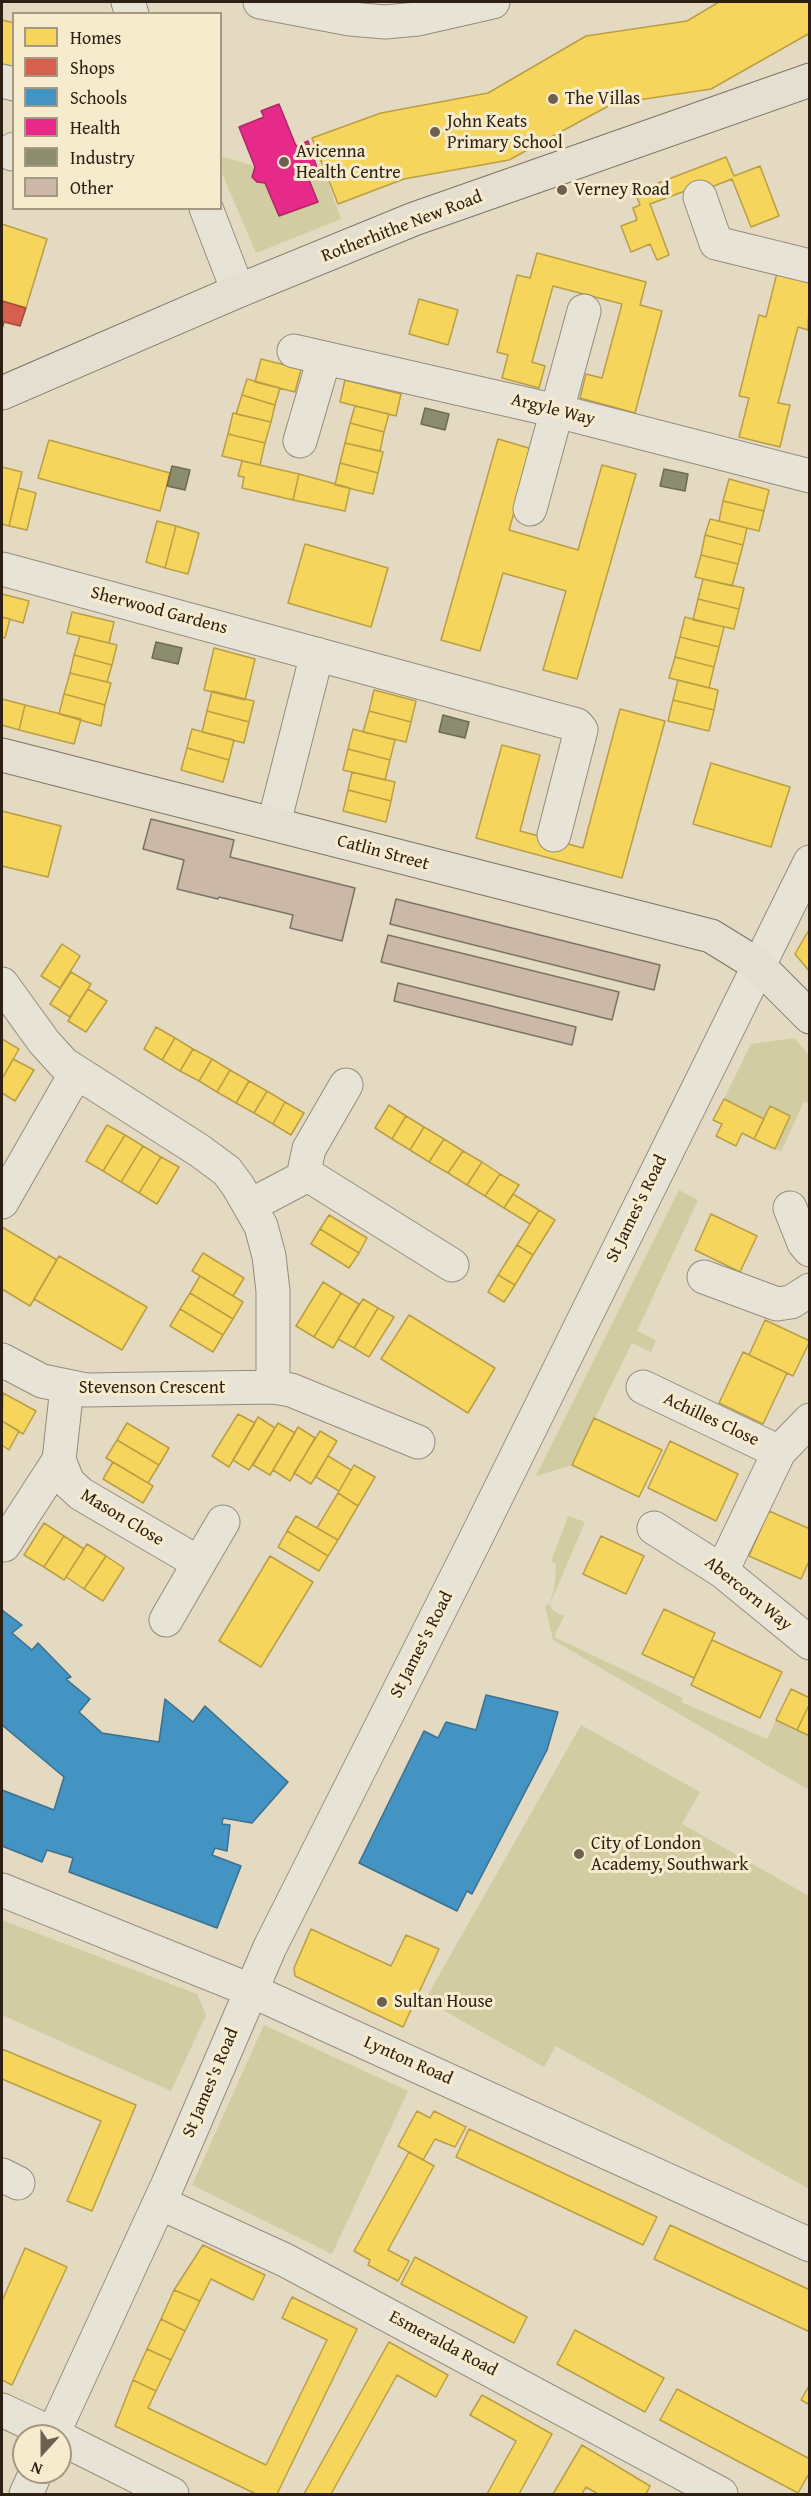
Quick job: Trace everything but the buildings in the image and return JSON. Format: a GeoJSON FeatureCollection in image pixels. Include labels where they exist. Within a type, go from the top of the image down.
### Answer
{"type":"FeatureCollection","features":[{"type":"Feature","properties":{"kind":"main road","name":"Rotherhithe New Road"},"geometry":{"type":"LineString","coordinates":[[2,393],[238,291],[414,219],[810,80]]}},
{"type":"Feature","properties":{"kind":"main road","name":"Catlin Street"},"geometry":{"type":"LineString","coordinates":[[2,755],[711,936],[758,965],[810,1017]]}},
{"type":"Feature","properties":{"kind":"street"},"geometry":{"type":"LineString","coordinates":[[260,2],[350,19],[385,22],[418,19],[493,2]]}},
{"type":"Feature","properties":{"kind":"street"},"geometry":{"type":"LineString","coordinates":[[700,197],[716,243],[810,266]]}},
{"type":"Feature","properties":{"kind":"street"},"geometry":{"type":"LineString","coordinates":[[207,210],[238,291]]}},
{"type":"Feature","properties":{"kind":"street"},"geometry":{"type":"LineString","coordinates":[[530,509],[584,311]]}},
{"type":"Feature","properties":{"kind":"street","name":"Argyle Way"},"geometry":{"type":"LineString","coordinates":[[300,441],[309,355],[557,411],[810,476]]}},
{"type":"Feature","properties":{"kind":"street","name":"Sherwood Gardens"},"geometry":{"type":"LineString","coordinates":[[2,569],[577,725],[580,730],[554,835]]}},
{"type":"Feature","properties":{"kind":"street"},"geometry":{"type":"LineString","coordinates":[[274,823],[317,654]]}},
{"type":"Feature","properties":{"kind":"street","name":"St James's Road"},"geometry":{"type":"LineString","coordinates":[[61,2424],[160,2203],[250,1990],[810,862]]}},
{"type":"Feature","properties":{"kind":"street"},"geometry":{"type":"LineString","coordinates":[[2,984],[44,1042],[76,1073],[216,1162],[227,1171],[251,1206],[266,1241],[272,1275],[273,1387]]}},
{"type":"Feature","properties":{"kind":"street"},"geometry":{"type":"LineString","coordinates":[[2,1202],[76,1073]]}},
{"type":"Feature","properties":{"kind":"street"},"geometry":{"type":"LineString","coordinates":[[346,1085],[309,1149],[306,1167],[308,1175],[452,1265]]}},
{"type":"Feature","properties":{"kind":"street"},"geometry":{"type":"LineString","coordinates":[[251,1206],[308,1175]]}},
{"type":"Feature","properties":{"kind":"street"},"geometry":{"type":"LineString","coordinates":[[790,1208],[804,1243],[810,1250]]}},
{"type":"Feature","properties":{"kind":"street"},"geometry":{"type":"LineString","coordinates":[[705,1277],[777,1304],[791,1302],[810,1290]]}},
{"type":"Feature","properties":{"kind":"street","name":"Stevenson Crescent"},"geometry":{"type":"LineString","coordinates":[[2,1360],[36,1379],[67,1387],[107,1391],[273,1387],[302,1394],[418,1442]]}},
{"type":"Feature","properties":{"kind":"street"},"geometry":{"type":"LineString","coordinates":[[4,1545],[59,1460],[67,1387]]}},
{"type":"Feature","properties":{"kind":"street","name":"Achilles Close"},"geometry":{"type":"LineString","coordinates":[[644,1387],[779,1452]]}},
{"type":"Feature","properties":{"kind":"street","name":"Achilles Close"},"geometry":{"type":"LineString","coordinates":[[722,1571],[779,1452],[810,1420]]}},
{"type":"Feature","properties":{"kind":"street","name":"Mason Close"},"geometry":{"type":"LineString","coordinates":[[59,1460],[68,1482],[81,1494],[199,1563]]}},
{"type":"Feature","properties":{"kind":"street"},"geometry":{"type":"LineString","coordinates":[[166,1620],[223,1522]]}},
{"type":"Feature","properties":{"kind":"street","name":"Abercorn Way"},"geometry":{"type":"LineString","coordinates":[[654,1528],[722,1571],[810,1643]]}},
{"type":"Feature","properties":{"kind":"street","name":"Lynton Road"},"geometry":{"type":"LineString","coordinates":[[2,1890],[250,1990],[810,2245]]}},
{"type":"Feature","properties":{"kind":"street","name":"Esmeralda Road"},"geometry":{"type":"LineString","coordinates":[[160,2203],[285,2260],[721,2494]]}},
{"type":"Feature","properties":{"kind":"street"},"geometry":{"type":"LineString","coordinates":[[2,2410],[31,2424]]}},
{"type":"Feature","properties":{"kind":"street"},"geometry":{"type":"LineString","coordinates":[[72,2444],[172,2494]]}},
{"type":"Feature","properties":{"kind":"shaded area"},"geometry":{"type":"Polygon","coordinates":[[[222,158],[254,166],[252,177],[257,182],[265,183],[279,216],[317,202],[307,175],[323,169],[341,219],[256,253],[222,173],[222,158]]]}},
{"type":"Feature","properties":{"kind":"shaded area"},"geometry":{"type":"Polygon","coordinates":[[[794,1038],[809,1055],[809,1104],[804,1101],[781,1152],[775,1149],[790,1116],[770,1106],[764,1119],[724,1099],[751,1044],[794,1038]]]}},
{"type":"Feature","properties":{"kind":"shaded area"},"geometry":{"type":"Polygon","coordinates":[[[679,1190],[698,1200],[637,1331],[656,1340],[651,1352],[632,1343],[572,1465],[536,1476],[679,1190]]]}},
{"type":"Feature","properties":{"kind":"shaded area"},"geometry":{"type":"Polygon","coordinates":[[[568,1516],[585,1522],[550,1604],[555,1583],[556,1564],[551,1562],[568,1516]]]}},
{"type":"Feature","properties":{"kind":"shaded area"},"geometry":{"type":"Polygon","coordinates":[[[550,1604],[553,1611],[564,1616],[554,1637],[683,1698],[681,1702],[767,1739],[776,1720],[809,1736],[809,1790],[553,1640],[545,1606],[550,1604]]]}},
{"type":"Feature","properties":{"kind":"shaded area"},"geometry":{"type":"Polygon","coordinates":[[[581,1725],[700,1792],[682,1824],[809,1896],[809,2189],[556,2046],[544,2067],[425,2000],[581,1725]]]}},
{"type":"Feature","properties":{"kind":"shaded area"},"geometry":{"type":"Polygon","coordinates":[[[2,1920],[197,1994],[206,2015],[171,2091],[2,2015],[2,1920]]]}},
{"type":"Feature","properties":{"kind":"shaded area"},"geometry":{"type":"Polygon","coordinates":[[[264,2025],[408,2091],[332,2254],[192,2185],[264,2025]]]}},
{"type":"Feature","properties":{"kind":"place","name":"The Villas"},"geometry":{"type":"Point","coordinates":[553,99]}},
{"type":"Feature","properties":{"kind":"place","name":"John Keats Primary School"},"geometry":{"type":"Point","coordinates":[435,132]}},
{"type":"Feature","properties":{"kind":"place","name":"Avicenna Health Centre"},"geometry":{"type":"Point","coordinates":[284,162]}},
{"type":"Feature","properties":{"kind":"place","name":"Verney Road"},"geometry":{"type":"Point","coordinates":[562,190]}},
{"type":"Feature","properties":{"kind":"place","name":"City of London Academy, Southwark"},"geometry":{"type":"Point","coordinates":[579,1854]}},
{"type":"Feature","properties":{"kind":"place","name":"Sultan House"},"geometry":{"type":"Point","coordinates":[382,2002]}}]}
